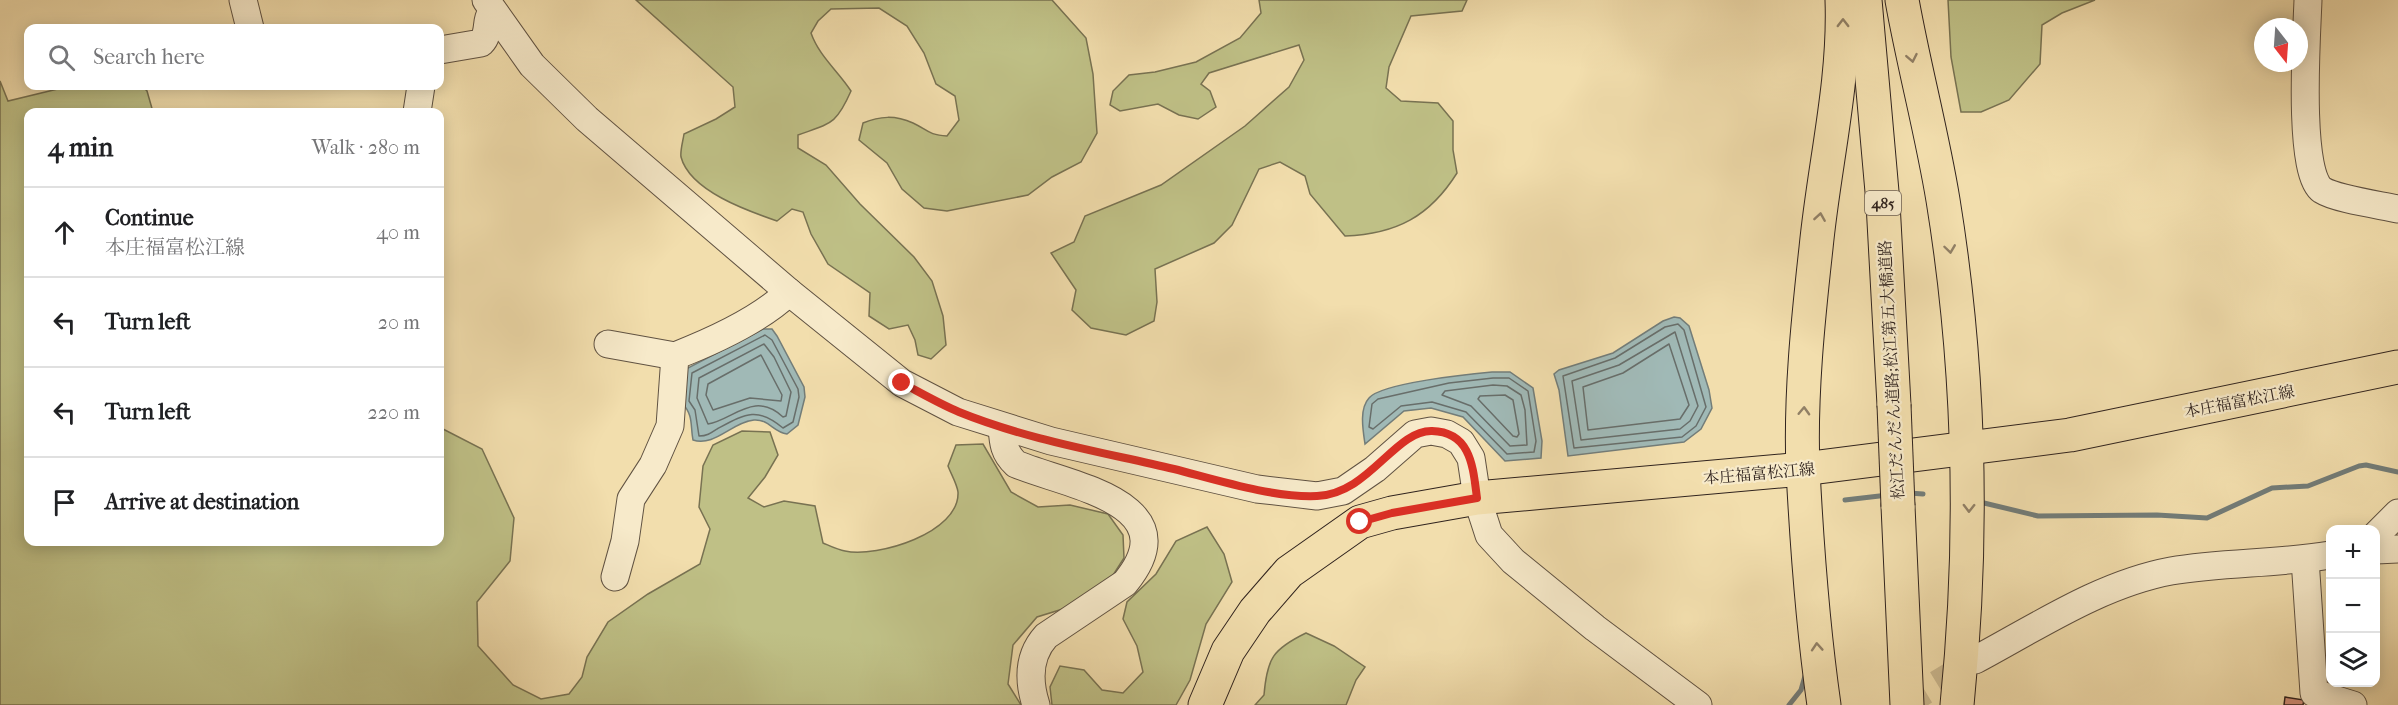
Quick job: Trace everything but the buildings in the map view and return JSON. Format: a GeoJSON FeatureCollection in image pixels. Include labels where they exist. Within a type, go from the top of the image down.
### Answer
{"type":"FeatureCollection","features":[{"type":"Feature","properties":{"kind":"main road"},"geometry":{"type":"LineString","coordinates":[[1824,705],[1803,469],[1803,409],[1816,247],[1833,135],[1843,27],[1842,0]]}},
{"type":"Feature","properties":{"kind":"main road","name":"松江だんだん道路;松江第五大橋道路"},"geometry":{"type":"LineString","coordinates":[[1865,0],[1883,203],[1907,705]]}},
{"type":"Feature","properties":{"kind":"main road"},"geometry":{"type":"LineString","coordinates":[[1902,0],[1943,198],[1956,300],[1969,501],[1966,613],[1957,705]]}},
{"type":"Feature","properties":{"kind":"main road","name":"本庄福富松江線"},"geometry":{"type":"LineString","coordinates":[[1205,705],[1228,651],[1255,612],[1297,566],[1360,522],[1392,513],[1477,498],[1803,469],[2070,435],[2398,367]]}},
{"type":"Feature","properties":{"kind":"street"},"geometry":{"type":"LineString","coordinates":[[243,0],[249,24]]}},
{"type":"Feature","properties":{"kind":"street"},"geometry":{"type":"LineString","coordinates":[[2308,0],[2304,123],[2316,182],[2329,192],[2398,209]]}},
{"type":"Feature","properties":{"kind":"street"},"geometry":{"type":"LineString","coordinates":[[444,50],[466,48],[481,43],[487,36],[490,5]]}},
{"type":"Feature","properties":{"kind":"street"},"geometry":{"type":"LineString","coordinates":[[490,5],[532,65],[586,119],[789,292],[902,383],[957,412],[1002,428],[1257,489],[1317,496],[1343,491],[1375,469],[1415,434],[1431,431],[1447,434],[1461,442],[1471,458],[1477,498],[1489,534],[1513,561],[1595,628],[1698,705]]}},
{"type":"Feature","properties":{"kind":"street"},"geometry":{"type":"LineString","coordinates":[[418,108],[420,90]]}},
{"type":"Feature","properties":{"kind":"street"},"geometry":{"type":"LineString","coordinates":[[608,344],[675,356],[695,349],[776,305],[789,292]]}},
{"type":"Feature","properties":{"kind":"street"},"geometry":{"type":"LineString","coordinates":[[615,577],[625,541],[631,499],[653,465],[670,426],[675,356]]}},
{"type":"Feature","properties":{"kind":"street"},"geometry":{"type":"LineString","coordinates":[[1002,428],[1004,446],[1009,458],[1016,464],[1120,502],[1141,525],[1143,540],[1135,571],[1125,583],[1046,636],[1037,647],[1030,674],[1036,705]]}},
{"type":"Feature","properties":{"kind":"street"},"geometry":{"type":"LineString","coordinates":[[2380,530],[2398,513]]}},
{"type":"Feature","properties":{"kind":"street"},"geometry":{"type":"LineString","coordinates":[[2380,550],[2398,549]]}},
{"type":"Feature","properties":{"kind":"street"},"geometry":{"type":"LineString","coordinates":[[1975,660],[2100,595],[2134,581],[2170,572],[2212,566],[2318,557],[2314,693],[2353,705]]}},
{"type":"Feature","properties":{"kind":"green space"},"geometry":{"type":"Polygon","coordinates":[[[636,0],[1052,0],[1086,38],[1093,74],[1097,133],[1081,162],[1052,177],[1028,195],[947,211],[924,208],[902,189],[887,163],[859,140],[863,123],[875,119],[894,118],[906,120],[932,133],[947,136],[959,120],[955,96],[936,84],[924,53],[907,26],[879,8],[831,9],[818,21],[811,33],[814,41],[851,91],[836,117],[825,125],[798,135],[798,148],[826,165],[860,204],[914,257],[932,281],[943,316],[946,345],[931,359],[918,355],[915,340],[908,325],[889,329],[869,316],[870,293],[828,264],[811,234],[803,212],[792,209],[777,221],[722,198],[696,180],[681,157],[684,134],[735,107],[733,87],[636,0]]]}},
{"type":"Feature","properties":{"kind":"green space"},"geometry":{"type":"Polygon","coordinates":[[[1259,0],[1467,0],[1462,11],[1411,16],[1389,67],[1386,88],[1401,101],[1438,103],[1453,121],[1453,150],[1457,173],[1435,201],[1410,220],[1381,231],[1345,236],[1310,194],[1305,176],[1280,162],[1259,169],[1232,225],[1214,243],[1155,269],[1157,302],[1154,321],[1126,335],[1091,328],[1072,310],[1076,290],[1051,253],[1074,242],[1085,216],[1161,185],[1245,126],[1289,87],[1304,60],[1299,45],[1209,73],[1201,84],[1210,91],[1216,107],[1198,119],[1179,115],[1158,104],[1120,111],[1110,105],[1113,91],[1129,75],[1155,72],[1196,62],[1240,38],[1261,13],[1259,0]]]}},
{"type":"Feature","properties":{"kind":"green space"},"geometry":{"type":"Polygon","coordinates":[[[1948,0],[2095,0],[2062,13],[2042,25],[2040,64],[2009,100],[1981,112],[1961,112],[1951,57],[1948,0]]]}},
{"type":"Feature","properties":{"kind":"green space"},"geometry":{"type":"Polygon","coordinates":[[[0,81],[8,101],[53,90],[146,90],[152,108],[24,108],[24,546],[444,546],[444,430],[482,449],[514,518],[510,561],[477,602],[478,646],[513,685],[541,699],[569,694],[582,677],[587,657],[608,622],[648,594],[700,564],[710,529],[699,507],[703,466],[713,445],[742,431],[770,432],[778,455],[765,477],[748,498],[764,507],[784,501],[815,506],[823,543],[840,550],[859,552],[895,546],[932,531],[946,520],[955,507],[958,492],[948,466],[956,445],[983,444],[1011,492],[1038,507],[1070,505],[1108,514],[1123,535],[1124,558],[1108,583],[1066,608],[1037,617],[1013,645],[1008,684],[1021,705],[0,705],[0,81]]]}},
{"type":"Feature","properties":{"kind":"green space"},"geometry":{"type":"Polygon","coordinates":[[[1207,527],[1224,554],[1232,582],[1206,624],[1190,680],[1176,705],[1052,705],[1050,687],[1060,666],[1084,670],[1102,690],[1123,693],[1143,672],[1137,646],[1123,619],[1127,602],[1156,574],[1176,541],[1207,527]]]}},
{"type":"Feature","properties":{"kind":"green space"},"geometry":{"type":"Polygon","coordinates":[[[1306,633],[1334,646],[1365,667],[1356,680],[1346,705],[1255,705],[1264,695],[1267,672],[1274,656],[1286,644],[1306,633]]]}},
{"type":"Feature","properties":{"kind":"water"},"geometry":{"type":"Polygon","coordinates":[[[1674,317],[1680,318],[1689,326],[1709,390],[1712,408],[1701,429],[1684,442],[1568,456],[1559,390],[1554,374],[1559,370],[1613,353],[1663,321],[1674,317]]]}},
{"type":"Feature","properties":{"kind":"water"},"geometry":{"type":"Polygon","coordinates":[[[763,329],[772,329],[777,336],[804,387],[805,397],[798,425],[787,434],[778,431],[764,421],[754,420],[738,425],[709,440],[693,440],[690,416],[682,403],[686,369],[763,329]]]}},
{"type":"Feature","properties":{"kind":"water"},"geometry":{"type":"Polygon","coordinates":[[[1510,372],[1533,388],[1542,441],[1541,458],[1505,461],[1463,417],[1431,408],[1404,411],[1365,444],[1362,420],[1364,408],[1369,398],[1377,393],[1427,380],[1510,372]]]}},
{"type":"Feature","properties":{"kind":"waterway"},"geometry":{"type":"LineString","coordinates":[[1984,503],[2038,516],[2157,515],[2207,518],[2272,488],[2308,486],[2359,466],[2366,465],[2398,472]]}},
{"type":"Feature","properties":{"kind":"waterway"},"geometry":{"type":"LineString","coordinates":[[1909,493],[1923,494]]}},
{"type":"Feature","properties":{"kind":"waterway"},"geometry":{"type":"LineString","coordinates":[[1845,500],[1888,495]]}},
{"type":"Feature","properties":{"kind":"waterway"},"geometry":{"type":"LineString","coordinates":[[1789,705],[1801,690],[1805,676]]}},
{"type":"Feature","properties":{"kind":"tunnel"},"geometry":{"type":"LineString","coordinates":[[1902,705],[1973,662]]}},
{"type":"Feature","properties":{"kind":"route"},"geometry":{"type":"LineString","coordinates":[[902,383],[957,412],[1002,428],[1257,489],[1317,496],[1343,491],[1375,469],[1399,445],[1415,434],[1431,431],[1447,434],[1461,442],[1471,458],[1477,498],[1392,513],[1360,522]]}}]}
